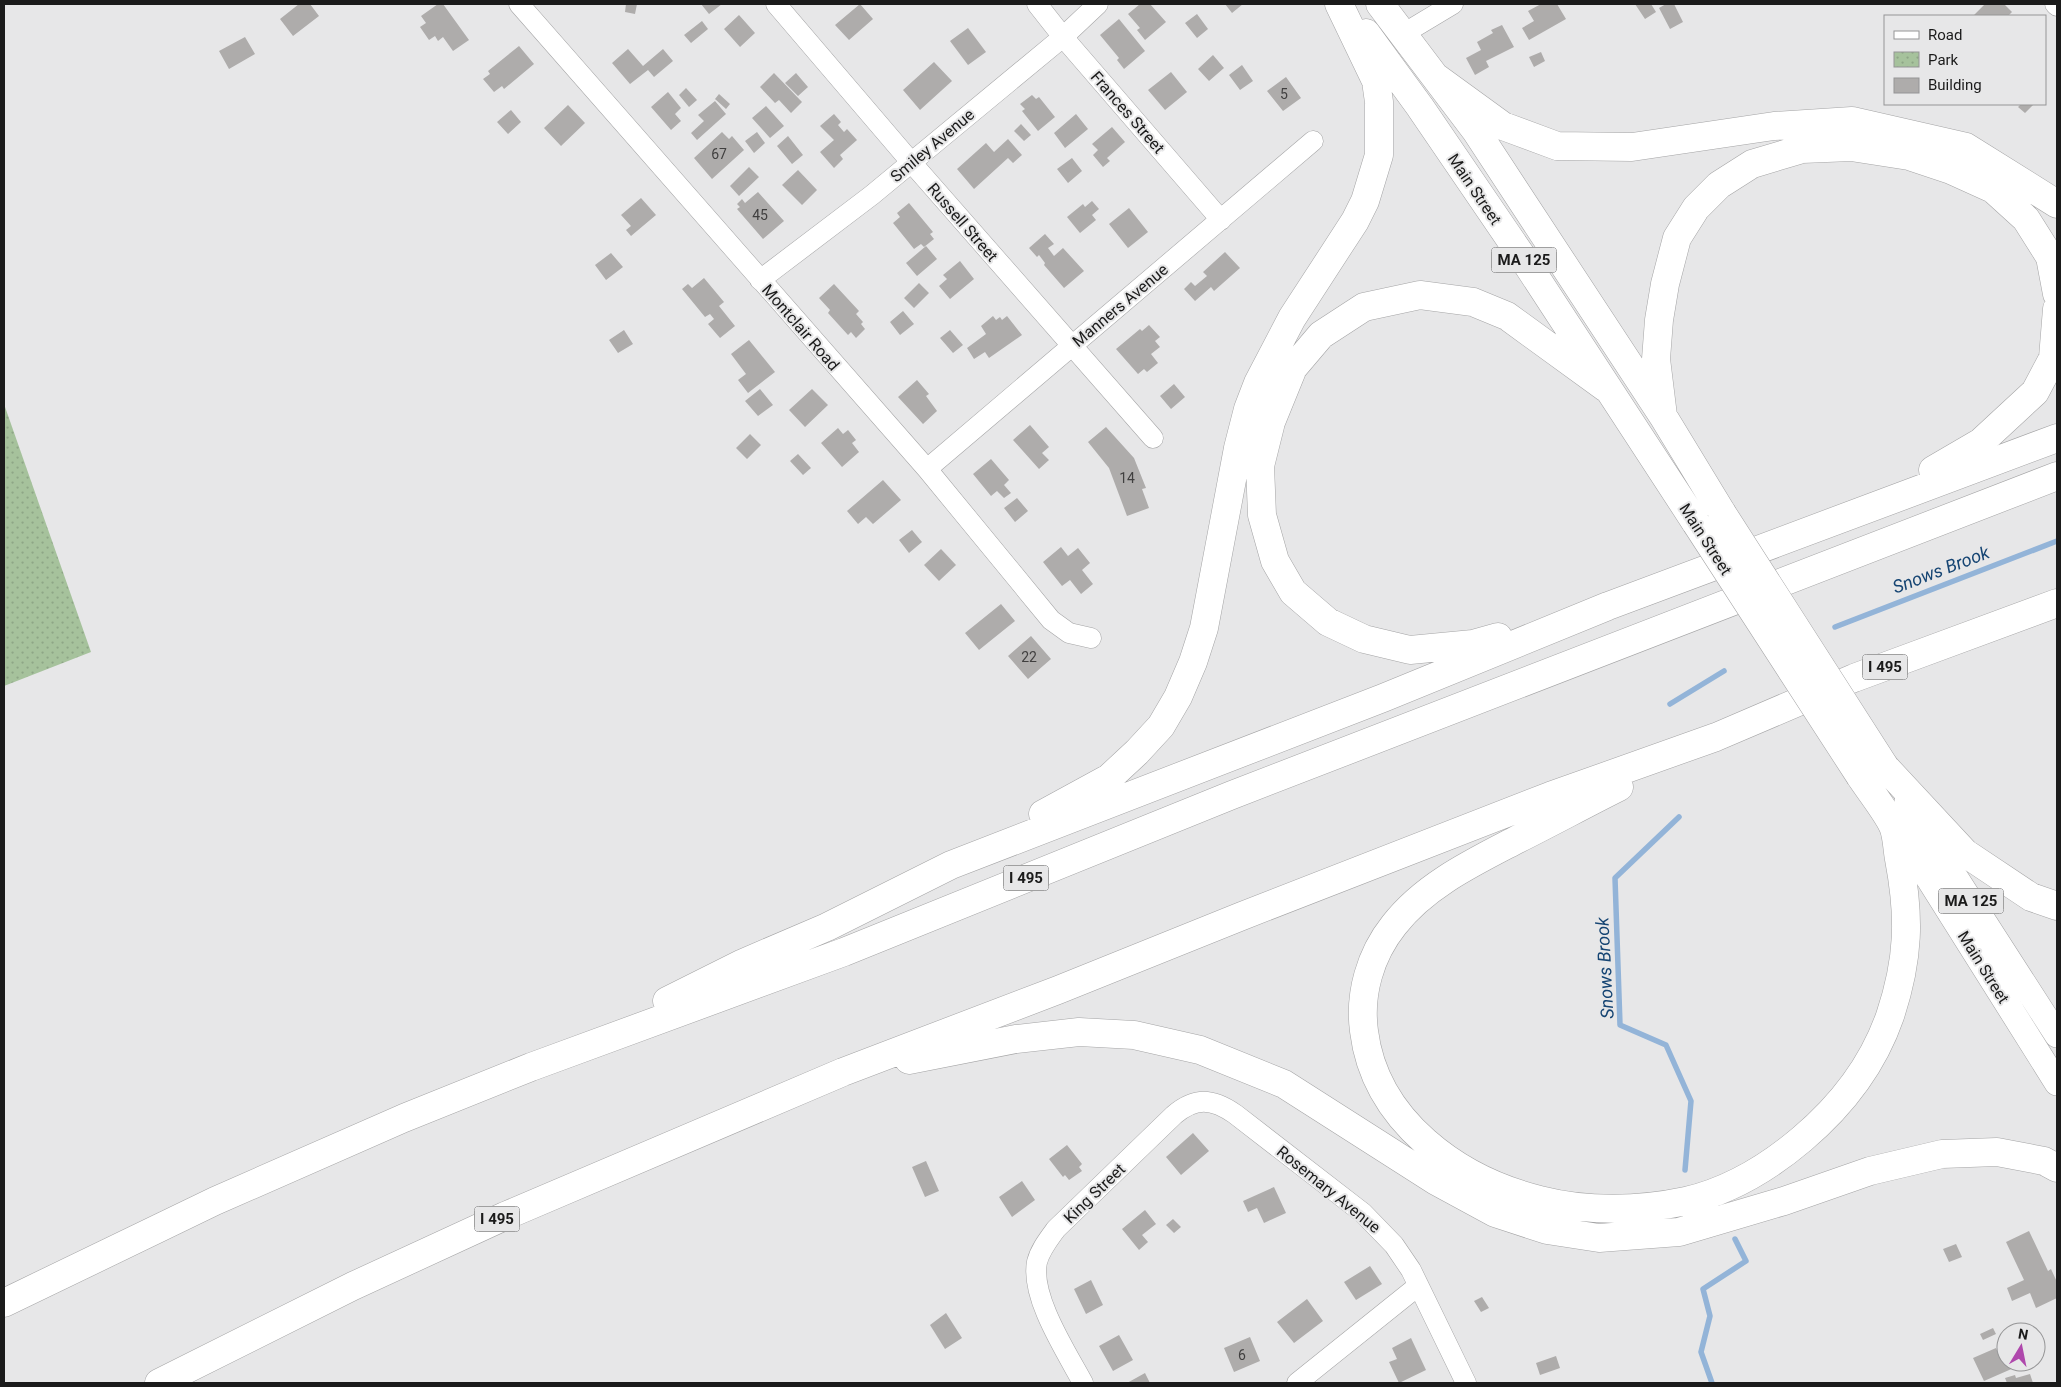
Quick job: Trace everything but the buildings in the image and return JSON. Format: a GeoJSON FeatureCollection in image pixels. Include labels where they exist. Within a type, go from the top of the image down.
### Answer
{"type":"FeatureCollection","features":[{"type":"Feature","properties":{"kind":"highway"},"geometry":{"type":"LineString","coordinates":[[531,1067],[744,963],[827,927],[951,865],[1109,778],[1161,726],[1178,697],[1193,662],[1204,628],[1238,448],[1248,409],[1258,383],[1292,318],[1355,221],[1365,201],[1379,155],[1379,102],[1376,81],[1340,4]]}},
{"type":"Feature","properties":{"kind":"highway","name":"Main Street"},"geometry":{"type":"LineString","coordinates":[[1344,4],[1384,56],[1525,261],[1893,826]]}},
{"type":"Feature","properties":{"kind":"highway","name":"Main Street"},"geometry":{"type":"LineString","coordinates":[[1380,4],[1476,132],[1663,416],[1722,513],[1885,767]]}},
{"type":"Feature","properties":{"kind":"highway"},"geometry":{"type":"LineString","coordinates":[[1437,78],[1503,126],[1556,146],[1632,147],[1774,126],[1852,121],[1966,147],[2057,204]]}},
{"type":"Feature","properties":{"kind":"highway"},"geometry":{"type":"LineString","coordinates":[[1663,416],[1656,359],[1659,320],[1665,284],[1677,238],[1696,208],[1719,185],[1752,164],[1802,149],[1851,147],[1909,156],[1951,170],[1993,189],[2026,219],[2050,257],[2057,294]]}},
{"type":"Feature","properties":{"kind":"highway"},"geometry":{"type":"LineString","coordinates":[[1606,388],[1507,316],[1474,302],[1420,296],[1364,307],[1321,335],[1293,368],[1271,422],[1260,466],[1262,515],[1275,561],[1293,592],[1328,622],[1364,639],[1410,650],[1473,644],[1608,606]]}},
{"type":"Feature","properties":{"kind":"highway"},"geometry":{"type":"LineString","coordinates":[[1870,507],[1981,442],[2035,392],[2053,358],[2057,309]]}},
{"type":"Feature","properties":{"kind":"highway"},"geometry":{"type":"LineString","coordinates":[[951,865],[1383,698],[1608,606],[2057,438]]}},
{"type":"Feature","properties":{"kind":"highway","name":"I 495"},"geometry":{"type":"LineString","coordinates":[[4,1303],[215,1201],[404,1118],[531,1067],[844,952],[1232,795],[2057,476]]}},
{"type":"Feature","properties":{"kind":"highway","name":"I 495"},"geometry":{"type":"LineString","coordinates":[[159,1383],[353,1286],[504,1216],[843,1072],[1058,990],[1550,796],[1716,736],[1854,678],[2057,604]]}},
{"type":"Feature","properties":{"kind":"highway"},"geometry":{"type":"LineString","coordinates":[[1716,736],[1451,875],[1409,908],[1380,945],[1371,964],[1363,1009],[1365,1043],[1376,1079],[1390,1104],[1411,1129],[1444,1157],[1489,1182],[1542,1201],[1571,1206],[1626,1209],[1686,1201],[1714,1192],[1738,1181],[1776,1159],[1815,1128],[1837,1106],[1858,1080],[1887,1025],[1897,994],[1907,936],[1906,896],[1893,826]]}},
{"type":"Feature","properties":{"kind":"highway"},"geometry":{"type":"LineString","coordinates":[[1885,767],[1965,853],[2031,897],[2057,906]]}},
{"type":"Feature","properties":{"kind":"highway"},"geometry":{"type":"LineString","coordinates":[[843,1072],[1016,1039],[1079,1032],[1134,1035],[1200,1050],[1284,1084],[1404,1162],[1494,1213],[1547,1230],[1599,1238],[1679,1232],[1784,1201],[1870,1171],[1942,1154],[1997,1152],[2044,1161],[2057,1168]]}},
{"type":"Feature","properties":{"kind":"main road","name":"Main Street"},"geometry":{"type":"LineString","coordinates":[[1885,767],[2057,1035]]}},
{"type":"Feature","properties":{"kind":"main road","name":"Main Street"},"geometry":{"type":"LineString","coordinates":[[1893,826],[1930,881],[2057,1083]]}},
{"type":"Feature","properties":{"kind":"street","name":"Montclair Road"},"geometry":{"type":"LineString","coordinates":[[519,4],[926,470],[1051,620],[1069,633],[1091,638]]}},
{"type":"Feature","properties":{"kind":"street","name":"Russell Street"},"geometry":{"type":"LineString","coordinates":[[776,4],[911,162],[1153,438]]}},
{"type":"Feature","properties":{"kind":"street","name":"Frances Street"},"geometry":{"type":"LineString","coordinates":[[1037,4],[1220,220]]}},
{"type":"Feature","properties":{"kind":"street","name":"Smiley Avenue"},"geometry":{"type":"LineString","coordinates":[[760,280],[872,195],[1063,37],[1098,4]]}},
{"type":"Feature","properties":{"kind":"street"},"geometry":{"type":"LineString","coordinates":[[1403,34],[1453,4]]}},
{"type":"Feature","properties":{"kind":"street","name":"Manners Avenue"},"geometry":{"type":"LineString","coordinates":[[926,470],[1313,141]]}},
{"type":"Feature","properties":{"kind":"street","name":"Rosemary Avenue"},"geometry":{"type":"LineString","coordinates":[[1207,1101],[1222,1105],[1235,1114],[1364,1213],[1394,1245],[1411,1270],[1466,1383]]}},
{"type":"Feature","properties":{"kind":"street","name":"King Street"},"geometry":{"type":"LineString","coordinates":[[1083,1383],[1049,1318],[1039,1292],[1036,1272],[1041,1250],[1056,1229],[1174,1115],[1191,1104],[1207,1101]]}},
{"type":"Feature","properties":{"kind":"street"},"geometry":{"type":"LineString","coordinates":[[1297,1383],[1418,1286]]}},
{"type":"Feature","properties":{"kind":"green space"},"geometry":{"type":"Polygon","coordinates":[[[4,404],[91,652],[4,686],[4,404]]]}},
{"type":"Feature","properties":{"kind":"waterway","name":"Snows Brook"},"geometry":{"type":"LineString","coordinates":[[1835,627],[2057,541]]}},
{"type":"Feature","properties":{"kind":"waterway","name":"Snows Brook"},"geometry":{"type":"LineString","coordinates":[[1670,704],[1724,671]]}},
{"type":"Feature","properties":{"kind":"waterway","name":"Snows Brook"},"geometry":{"type":"LineString","coordinates":[[1679,817],[1615,878],[1620,1025],[1666,1045],[1691,1101],[1685,1170]]}},
{"type":"Feature","properties":{"kind":"waterway","name":"Snows Brook"},"geometry":{"type":"LineString","coordinates":[[1712,1383],[1701,1352],[1710,1316],[1703,1289],[1746,1261],[1735,1239]]}}]}
